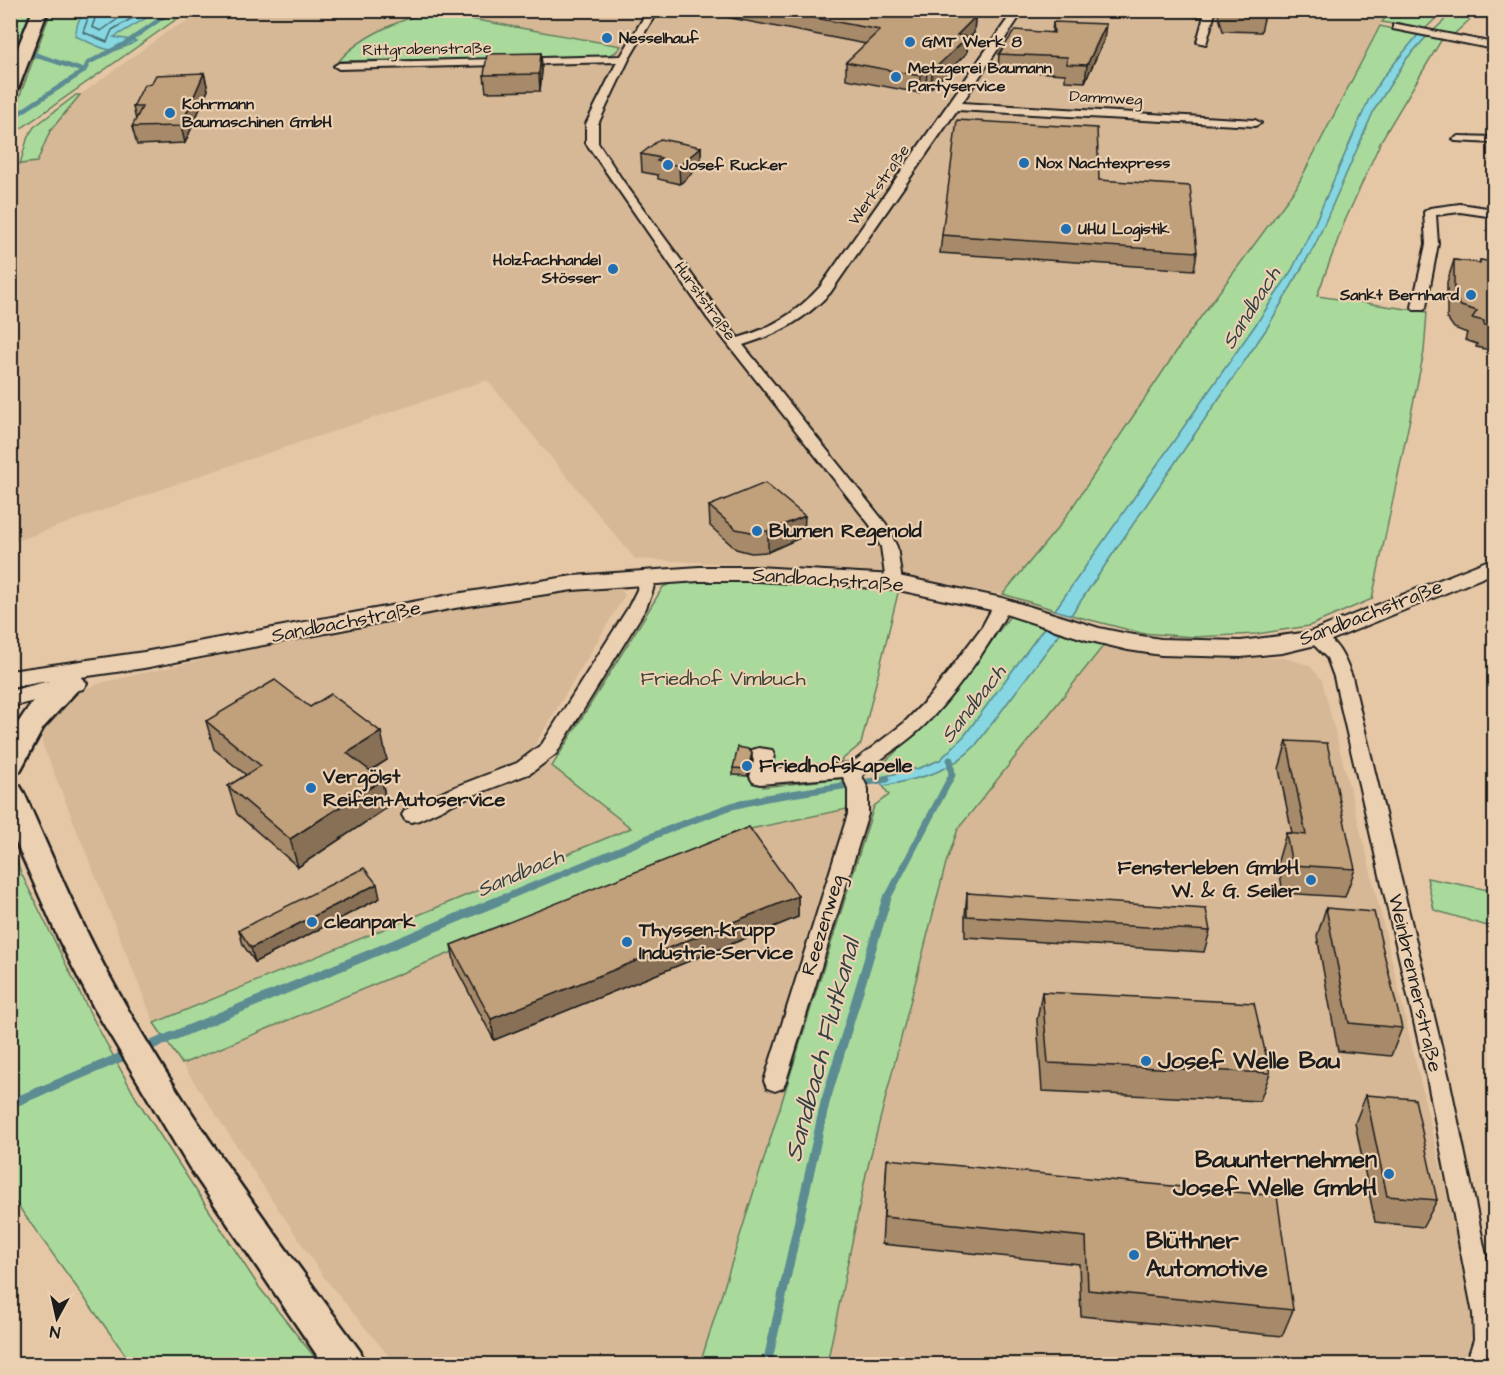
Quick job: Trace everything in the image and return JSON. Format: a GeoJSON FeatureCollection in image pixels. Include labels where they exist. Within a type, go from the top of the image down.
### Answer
{"type":"FeatureCollection","features":[{"type":"Feature","properties":{"kind":"main road"},"geometry":{"type":"LineString","coordinates":[[10,89],[41,10]]}},
{"type":"Feature","properties":{"kind":"main road"},"geometry":{"type":"LineString","coordinates":[[10,764],[28,726],[43,706],[68,686]]}},
{"type":"Feature","properties":{"kind":"main road"},"geometry":{"type":"LineString","coordinates":[[10,793],[48,882],[120,1026],[211,1173],[346,1365]]}},
{"type":"Feature","properties":{"kind":"street","name":"Hurststraße"},"geometry":{"type":"LineString","coordinates":[[653,10],[624,59],[592,124],[592,142],[618,183],[669,251],[713,316],[878,524],[889,547],[894,582]]}},
{"type":"Feature","properties":{"kind":"street","name":"Werkstraße"},"geometry":{"type":"LineString","coordinates":[[736,343],[786,326],[807,311],[825,291],[1019,10]]}},
{"type":"Feature","properties":{"kind":"street"},"geometry":{"type":"LineString","coordinates":[[1170,10],[1210,13],[1202,42]]}},
{"type":"Feature","properties":{"kind":"street"},"geometry":{"type":"LineString","coordinates":[[1397,27],[1494,46]]}},
{"type":"Feature","properties":{"kind":"street","name":"Rittgrabenstraße"},"geometry":{"type":"LineString","coordinates":[[339,66],[624,59]]}},
{"type":"Feature","properties":{"kind":"street","name":"Dammweg"},"geometry":{"type":"LineString","coordinates":[[954,106],[1255,123]]}},
{"type":"Feature","properties":{"kind":"street"},"geometry":{"type":"LineString","coordinates":[[1459,139],[1494,140]]}},
{"type":"Feature","properties":{"kind":"street"},"geometry":{"type":"LineString","coordinates":[[1419,308],[1432,244],[1430,212],[1460,208],[1494,213]]}},
{"type":"Feature","properties":{"kind":"street","name":"Sandbachstraße"},"geometry":{"type":"LineString","coordinates":[[10,678],[144,660],[455,601],[573,583],[646,576],[757,574],[894,582],[1002,605],[1128,642],[1201,650],[1282,645],[1316,638],[1494,565]]}},
{"type":"Feature","properties":{"kind":"street"},"geometry":{"type":"LineString","coordinates":[[412,815],[459,793],[524,768],[549,749],[637,608],[645,590],[646,576]]}},
{"type":"Feature","properties":{"kind":"street"},"geometry":{"type":"LineString","coordinates":[[759,755],[765,755],[760,777],[856,778],[911,727],[936,700],[990,629],[1002,605]]}},
{"type":"Feature","properties":{"kind":"street","name":"Weinbrennerstraße"},"geometry":{"type":"LineString","coordinates":[[1316,638],[1335,655],[1343,677],[1438,1078],[1491,1340],[1479,1365]]}},
{"type":"Feature","properties":{"kind":"street","name":"Sandbachstraße"},"geometry":{"type":"LineString","coordinates":[[10,699],[68,686],[144,660]]}},
{"type":"Feature","properties":{"kind":"street","name":"Reezenweg"},"geometry":{"type":"LineString","coordinates":[[775,1082],[826,910],[858,814],[856,778]]}},
{"type":"Feature","properties":{"kind":"shaded area"},"geometry":{"type":"Polygon","coordinates":[[[207,11],[1391,11],[1385,16],[1296,188],[1186,337],[1061,524],[1003,594],[850,570],[635,559],[487,380],[202,475],[11,543],[10,204],[20,164],[37,162],[50,131],[80,95],[168,31],[207,11]]]}},
{"type":"Feature","properties":{"kind":"shaded area"},"geometry":{"type":"Polygon","coordinates":[[[608,583],[620,588],[625,595],[534,747],[552,766],[631,828],[154,1023],[42,743],[44,725],[64,702],[83,689],[104,682],[327,632],[608,583]]]}},
{"type":"Feature","properties":{"kind":"shaded area"},"geometry":{"type":"Polygon","coordinates":[[[1104,645],[1167,657],[1285,658],[1309,665],[1322,680],[1369,864],[1487,1364],[827,1364],[866,1174],[946,863],[958,829],[1104,645]]]}},
{"type":"Feature","properties":{"kind":"shaded area"},"geometry":{"type":"Polygon","coordinates":[[[874,806],[700,1364],[395,1364],[323,1276],[182,1064],[750,829],[852,808],[874,806]]]}},
{"type":"Feature","properties":{"kind":"green space"},"geometry":{"type":"Polygon","coordinates":[[[10,11],[34,11],[20,45],[11,42],[10,11]]]}},
{"type":"Feature","properties":{"kind":"green space"},"geometry":{"type":"Polygon","coordinates":[[[51,11],[188,11],[19,130],[11,163],[11,120],[51,11]]]}},
{"type":"Feature","properties":{"kind":"green space"},"geometry":{"type":"Polygon","coordinates":[[[1391,11],[1443,11],[1424,30],[1382,22],[1391,11]]]}},
{"type":"Feature","properties":{"kind":"green space"},"geometry":{"type":"Polygon","coordinates":[[[1454,11],[1479,11],[1452,36],[1432,32],[1454,11]]]}},
{"type":"Feature","properties":{"kind":"green space"},"geometry":{"type":"Polygon","coordinates":[[[432,12],[621,46],[613,53],[596,57],[339,61],[358,44],[382,30],[432,12]]]}},
{"type":"Feature","properties":{"kind":"green space"},"geometry":{"type":"Polygon","coordinates":[[[1380,26],[1418,35],[1384,76],[1369,99],[1292,270],[1259,320],[1055,610],[1003,594],[1061,524],[1186,337],[1296,188],[1380,26]]]}},
{"type":"Feature","properties":{"kind":"green space"},"geometry":{"type":"Polygon","coordinates":[[[1427,36],[1442,39],[1382,139],[1344,223],[1317,296],[1427,312],[1424,352],[1372,599],[1309,626],[1257,634],[1194,637],[1141,633],[1071,615],[1267,328],[1315,245],[1374,110],[1407,58],[1427,36]]]}},
{"type":"Feature","properties":{"kind":"green space"},"geometry":{"type":"Polygon","coordinates":[[[76,95],[80,95],[50,131],[37,162],[20,164],[28,136],[34,127],[76,95]]]}},
{"type":"Feature","properties":{"kind":"green space","name":"Friedhof Vimbuch"},"geometry":{"type":"Polygon","coordinates":[[[774,578],[899,589],[861,744],[839,762],[806,772],[767,769],[763,787],[845,778],[852,808],[750,829],[182,1064],[154,1023],[631,828],[552,766],[663,587],[678,580],[774,578]]]}},
{"type":"Feature","properties":{"kind":"green space"},"geometry":{"type":"Polygon","coordinates":[[[1010,616],[1044,628],[965,735],[940,760],[920,768],[877,778],[873,772],[929,718],[1010,616]]]}},
{"type":"Feature","properties":{"kind":"green space"},"geometry":{"type":"Polygon","coordinates":[[[1060,633],[1104,645],[958,829],[946,863],[866,1174],[827,1364],[700,1364],[874,806],[889,795],[883,786],[932,774],[965,755],[975,746],[1060,633]]]}},
{"type":"Feature","properties":{"kind":"green space"},"geometry":{"type":"Polygon","coordinates":[[[11,846],[21,873],[90,1013],[136,1098],[259,1287],[320,1364],[132,1364],[16,1203],[11,1204],[11,846]]]}},
{"type":"Feature","properties":{"kind":"green space"},"geometry":{"type":"Polygon","coordinates":[[[1427,878],[1494,891],[1494,928],[1434,910],[1427,878]]]}},
{"type":"Feature","properties":{"kind":"water"},"geometry":{"type":"Polygon","coordinates":[[[86,11],[158,11],[114,37],[136,41],[112,50],[75,36],[78,22],[86,11]]]}},
{"type":"Feature","properties":{"kind":"water"},"geometry":{"type":"Polygon","coordinates":[[[1418,35],[1427,36],[1407,58],[1374,110],[1315,245],[1267,328],[1071,615],[1055,610],[1292,270],[1369,99],[1384,76],[1418,35]]]}},
{"type":"Feature","properties":{"kind":"water"},"geometry":{"type":"Polygon","coordinates":[[[1044,628],[1060,633],[975,746],[954,763],[932,774],[883,786],[877,778],[920,768],[940,760],[965,735],[1044,628]]]}},
{"type":"Feature","properties":{"kind":"building"},"geometry":{"type":"Polygon","coordinates":[[[772,10],[938,10],[975,17],[957,35],[968,37],[932,71],[927,70],[920,76],[846,62],[880,30],[772,10]]]}},
{"type":"Feature","properties":{"kind":"building"},"geometry":{"type":"Polygon","coordinates":[[[1053,22],[1106,24],[1087,65],[1067,64],[1067,57],[999,54],[1015,30],[1054,33],[1053,22]]]}},
{"type":"Feature","properties":{"kind":"building"},"geometry":{"type":"Polygon","coordinates":[[[541,53],[539,74],[484,75],[487,54],[541,53]]]}},
{"type":"Feature","properties":{"kind":"building"},"geometry":{"type":"Polygon","coordinates":[[[204,73],[181,126],[132,127],[142,107],[133,107],[144,85],[151,84],[156,75],[204,73]]]}},
{"type":"Feature","properties":{"kind":"building"},"geometry":{"type":"Polygon","coordinates":[[[957,120],[1097,128],[1099,180],[1190,186],[1197,252],[942,235],[957,120]]]}},
{"type":"Feature","properties":{"kind":"building"},"geometry":{"type":"Polygon","coordinates":[[[660,139],[701,147],[679,166],[657,161],[661,158],[641,154],[660,139]]]}},
{"type":"Feature","properties":{"kind":"building"},"geometry":{"type":"Polygon","coordinates":[[[1454,260],[1494,262],[1494,327],[1484,325],[1484,321],[1472,318],[1477,311],[1461,306],[1454,296],[1454,260]]]}},
{"type":"Feature","properties":{"kind":"building"},"geometry":{"type":"Polygon","coordinates":[[[765,483],[805,516],[768,531],[751,532],[736,529],[709,506],[765,483]]]}},
{"type":"Feature","properties":{"kind":"building","name":"Vergölst Reifen+Autoservice"},"geometry":{"type":"Polygon","coordinates":[[[275,680],[310,707],[331,694],[381,732],[347,753],[382,780],[290,839],[228,786],[261,766],[206,721],[275,680]]]}},
{"type":"Feature","properties":{"kind":"building"},"geometry":{"type":"Polygon","coordinates":[[[1287,741],[1327,743],[1355,869],[1292,865],[1286,833],[1306,835],[1287,741]]]}},
{"type":"Feature","properties":{"kind":"building"},"geometry":{"type":"Polygon","coordinates":[[[738,747],[748,749],[752,753],[748,769],[733,768],[738,747]]]}},
{"type":"Feature","properties":{"kind":"building","name":"Thyssen-Krupp Industrie-Service"},"geometry":{"type":"Polygon","coordinates":[[[749,827],[798,896],[491,1019],[451,945],[749,827]]]}},
{"type":"Feature","properties":{"kind":"building"},"geometry":{"type":"Polygon","coordinates":[[[364,868],[377,884],[251,948],[239,930],[364,868]]]}},
{"type":"Feature","properties":{"kind":"building"},"geometry":{"type":"Polygon","coordinates":[[[967,893],[1206,909],[1210,931],[967,916],[967,893]]]}},
{"type":"Feature","properties":{"kind":"building"},"geometry":{"type":"Polygon","coordinates":[[[1326,908],[1374,912],[1402,1028],[1349,1023],[1326,908]]]}},
{"type":"Feature","properties":{"kind":"building"},"geometry":{"type":"Polygon","coordinates":[[[1042,992],[1254,1003],[1270,1073],[1048,1063],[1042,992]]]}},
{"type":"Feature","properties":{"kind":"building"},"geometry":{"type":"Polygon","coordinates":[[[1366,1095],[1415,1099],[1437,1200],[1387,1196],[1366,1095]]]}},
{"type":"Feature","properties":{"kind":"building","name":"Blüthner Automotive"},"geometry":{"type":"Polygon","coordinates":[[[887,1159],[1277,1196],[1293,1310],[1088,1290],[1086,1237],[884,1217],[887,1159]]]}},
{"type":"Feature","properties":{"kind":"waterway"},"geometry":{"type":"LineString","coordinates":[[84,71],[88,63],[126,43],[173,10]]}},
{"type":"Feature","properties":{"kind":"waterway"},"geometry":{"type":"LineString","coordinates":[[10,46],[84,71]]}},
{"type":"Feature","properties":{"kind":"waterway"},"geometry":{"type":"LineString","coordinates":[[10,119],[84,71]]}},
{"type":"Feature","properties":{"kind":"waterway","name":"Sandbach Flutkanal"},"geometry":{"type":"LineString","coordinates":[[887,899],[952,775],[950,760]]}},
{"type":"Feature","properties":{"kind":"waterway","name":"Sandbach"},"geometry":{"type":"LineString","coordinates":[[502,899],[677,826],[732,806],[766,798],[887,779]]}},
{"type":"Feature","properties":{"kind":"waterway","name":"Sandbach"},"geometry":{"type":"LineString","coordinates":[[142,1049],[505,898]]}},
{"type":"Feature","properties":{"kind":"waterway","name":"Sandbach Flutkanal"},"geometry":{"type":"LineString","coordinates":[[767,1364],[825,1103],[887,898]]}},
{"type":"Feature","properties":{"kind":"waterway","name":"Sandbach"},"geometry":{"type":"LineString","coordinates":[[10,1104],[131,1053]]}},
{"type":"Feature","properties":{"kind":"place","name":"Nesselhauf"},"geometry":{"type":"Point","coordinates":[607,38]}},
{"type":"Feature","properties":{"kind":"place","name":"GMT Werk 8"},"geometry":{"type":"Point","coordinates":[910,42]}},
{"type":"Feature","properties":{"kind":"place","name":"Metzgerei Baumann Partyservice"},"geometry":{"type":"Point","coordinates":[896,77]}},
{"type":"Feature","properties":{"kind":"place","name":"Kohrmann Baumaschinen GmbH"},"geometry":{"type":"Point","coordinates":[170,113]}},
{"type":"Feature","properties":{"kind":"place","name":"Nox Nachtexpress"},"geometry":{"type":"Point","coordinates":[1024,163]}},
{"type":"Feature","properties":{"kind":"place","name":"Josef Rucker"},"geometry":{"type":"Point","coordinates":[668,165]}},
{"type":"Feature","properties":{"kind":"place","name":"UHU Logistik"},"geometry":{"type":"Point","coordinates":[1066,229]}},
{"type":"Feature","properties":{"kind":"place","name":"Holzfachhandel Stösser"},"geometry":{"type":"Point","coordinates":[613,269]}},
{"type":"Feature","properties":{"kind":"place","name":"Sankt Bernhard"},"geometry":{"type":"Point","coordinates":[1471,295]}},
{"type":"Feature","properties":{"kind":"place","name":"Blumen Regenold"},"geometry":{"type":"Point","coordinates":[757,531]}},
{"type":"Feature","properties":{"kind":"place","name":"Friedhofskapelle"},"geometry":{"type":"Point","coordinates":[747,766]}},
{"type":"Feature","properties":{"kind":"place","name":"Vergölst Reifen+Autoservice"},"geometry":{"type":"Point","coordinates":[311,788]}},
{"type":"Feature","properties":{"kind":"place","name":"Fensterleben GmbH W. & G. Seiler"},"geometry":{"type":"Point","coordinates":[1311,880]}},
{"type":"Feature","properties":{"kind":"place","name":"cleanpark"},"geometry":{"type":"Point","coordinates":[312,922]}},
{"type":"Feature","properties":{"kind":"place","name":"Thyssen-Krupp Industrie-Service"},"geometry":{"type":"Point","coordinates":[627,942]}},
{"type":"Feature","properties":{"kind":"place","name":"Josef Welle Bau"},"geometry":{"type":"Point","coordinates":[1146,1061]}},
{"type":"Feature","properties":{"kind":"place","name":"Bauunternehmen Josef Welle GmbH"},"geometry":{"type":"Point","coordinates":[1389,1174]}},
{"type":"Feature","properties":{"kind":"place","name":"Blüthner Automotive"},"geometry":{"type":"Point","coordinates":[1134,1255]}}]}
